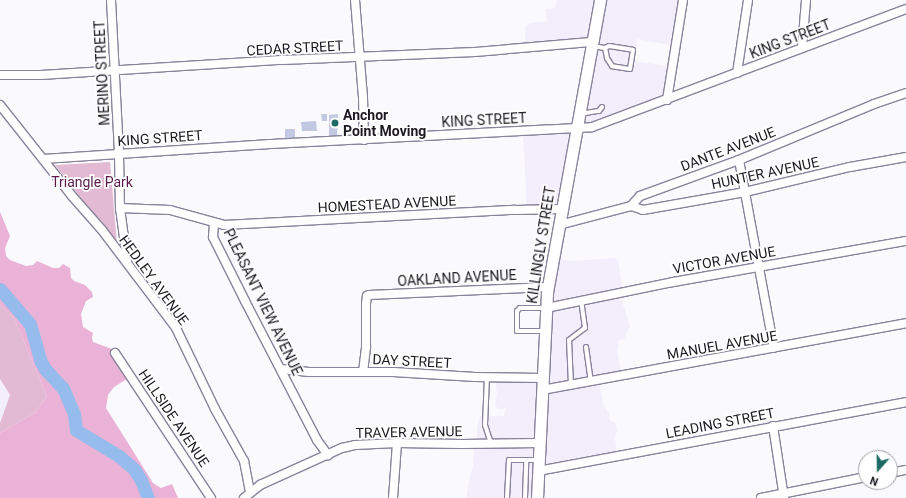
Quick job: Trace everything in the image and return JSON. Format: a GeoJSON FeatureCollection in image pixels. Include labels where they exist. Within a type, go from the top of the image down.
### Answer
{"type":"FeatureCollection","features":[{"type":"Feature","properties":{"kind":"main road","name":"KILLINGLY STREET"},"geometry":{"type":"LineString","coordinates":[[537,498],[544,331],[548,287],[600,0]]}},
{"type":"Feature","properties":{"kind":"street","name":"MERINO STREET"},"geometry":{"type":"LineString","coordinates":[[111,0],[119,154],[120,208],[127,263]]}},
{"type":"Feature","properties":{"kind":"street"},"geometry":{"type":"LineString","coordinates":[[355,0],[363,97],[364,140]]}},
{"type":"Feature","properties":{"kind":"street"},"geometry":{"type":"LineString","coordinates":[[667,100],[683,0]]}},
{"type":"Feature","properties":{"kind":"street"},"geometry":{"type":"LineString","coordinates":[[737,73],[748,0]]}},
{"type":"Feature","properties":{"kind":"street"},"geometry":{"type":"LineString","coordinates":[[802,48],[806,0]]}},
{"type":"Feature","properties":{"kind":"street","name":"KING STREET"},"geometry":{"type":"LineString","coordinates":[[43,159],[271,144],[592,127],[906,9]]}},
{"type":"Feature","properties":{"kind":"street","name":"CEDAR STREET"},"geometry":{"type":"LineString","coordinates":[[0,75],[41,75],[282,60],[475,52],[591,44]]}},
{"type":"Feature","properties":{"kind":"street","name":"DANTE AVENUE"},"geometry":{"type":"LineString","coordinates":[[559,225],[631,206],[640,196],[739,160],[874,104],[906,93]]}},
{"type":"Feature","properties":{"kind":"street","name":"HEDLEY AVENUE"},"geometry":{"type":"LineString","coordinates":[[0,105],[127,263],[176,328],[214,409],[244,461],[250,492]]}},
{"type":"Feature","properties":{"kind":"street","name":"HUNTER AVENUE"},"geometry":{"type":"LineString","coordinates":[[631,206],[643,210],[745,192],[850,167],[906,157]]}},
{"type":"Feature","properties":{"kind":"street"},"geometry":{"type":"LineString","coordinates":[[739,160],[757,268],[774,348]]}},
{"type":"Feature","properties":{"kind":"street","name":"PLEASANT VIEW AVENUE"},"geometry":{"type":"LineString","coordinates":[[120,208],[170,210],[214,223],[213,237],[317,440],[328,455]]}},
{"type":"Feature","properties":{"kind":"street","name":"HOMESTEAD AVENUE"},"geometry":{"type":"LineString","coordinates":[[214,223],[240,224],[481,211],[562,209]]}},
{"type":"Feature","properties":{"kind":"street","name":"VICTOR AVENUE"},"geometry":{"type":"LineString","coordinates":[[546,308],[906,241]]}},
{"type":"Feature","properties":{"kind":"street","name":"OAKLAND AVENUE"},"geometry":{"type":"LineString","coordinates":[[363,372],[366,346],[367,296],[548,287]]}},
{"type":"Feature","properties":{"kind":"street","name":"MANUEL AVENUE"},"geometry":{"type":"LineString","coordinates":[[542,390],[906,323]]}},
{"type":"Feature","properties":{"kind":"street","name":"HILLSIDE AVENUE"},"geometry":{"type":"LineString","coordinates":[[115,353],[211,498]]}},
{"type":"Feature","properties":{"kind":"street","name":"DAY STREET"},"geometry":{"type":"LineString","coordinates":[[282,370],[542,378]]}},
{"type":"Feature","properties":{"kind":"street","name":"LEADING STREET"},"geometry":{"type":"LineString","coordinates":[[539,465],[906,402]]}},
{"type":"Feature","properties":{"kind":"street"},"geometry":{"type":"LineString","coordinates":[[773,426],[784,496]]}},
{"type":"Feature","properties":{"kind":"street"},"geometry":{"type":"LineString","coordinates":[[393,498],[397,442]]}},
{"type":"Feature","properties":{"kind":"street","name":"TRAVER AVENUE"},"geometry":{"type":"LineString","coordinates":[[244,498],[260,485],[342,448],[355,445],[397,442],[491,444],[540,443]]}},
{"type":"Feature","properties":{"kind":"street"},"geometry":{"type":"LineString","coordinates":[[761,498],[784,496],[858,479]]}},
{"type":"Feature","properties":{"kind":"lane"},"geometry":{"type":"LineString","coordinates":[[591,44],[605,48],[609,46],[633,50],[630,69],[612,66],[607,58],[605,48]]}},
{"type":"Feature","properties":{"kind":"lane"},"geometry":{"type":"LineString","coordinates":[[579,114],[599,111],[602,107]]}},
{"type":"Feature","properties":{"kind":"lane"},"geometry":{"type":"LineString","coordinates":[[571,385],[569,340],[585,328],[581,301]]}},
{"type":"Feature","properties":{"kind":"lane"},"geometry":{"type":"LineString","coordinates":[[544,331],[518,332],[517,311],[520,308],[546,308]]}},
{"type":"Feature","properties":{"kind":"lane"},"geometry":{"type":"LineString","coordinates":[[586,347],[591,381]]}},
{"type":"Feature","properties":{"kind":"lane"},"geometry":{"type":"LineString","coordinates":[[487,377],[485,425],[491,444]]}},
{"type":"Feature","properties":{"kind":"lane"},"geometry":{"type":"LineString","coordinates":[[508,498],[509,460],[526,460],[539,465]]}},
{"type":"Feature","properties":{"kind":"lane"},"geometry":{"type":"LineString","coordinates":[[525,498],[526,460]]}},
{"type":"Feature","properties":{"kind":"shaded area"},"geometry":{"type":"Polygon","coordinates":[[[557,0],[683,0],[676,46],[637,39],[634,61],[673,67],[668,100],[577,129],[590,45],[526,48],[525,28],[530,23],[547,21],[545,9],[555,8],[557,0]]]}},
{"type":"Feature","properties":{"kind":"shaded area"},"geometry":{"type":"Polygon","coordinates":[[[573,130],[561,209],[527,209],[523,132],[573,130]]]}},
{"type":"Feature","properties":{"kind":"shaded area"},"geometry":{"type":"Polygon","coordinates":[[[0,212],[10,236],[5,248],[6,256],[10,260],[26,266],[33,265],[37,261],[53,268],[59,268],[63,264],[70,268],[71,278],[74,281],[85,285],[92,292],[93,297],[86,301],[81,314],[83,327],[93,333],[93,342],[112,349],[130,377],[114,387],[108,395],[106,408],[153,483],[161,488],[172,484],[178,498],[0,498],[0,433],[36,412],[47,396],[14,318],[0,305],[0,212]]]}},
{"type":"Feature","properties":{"kind":"shaded area"},"geometry":{"type":"Polygon","coordinates":[[[554,258],[570,261],[615,258],[618,260],[623,291],[620,295],[630,326],[624,339],[619,340],[617,351],[622,375],[599,382],[603,404],[609,414],[610,420],[615,423],[617,430],[615,437],[617,455],[541,470],[537,498],[466,498],[473,467],[474,444],[477,442],[477,428],[480,416],[504,416],[506,408],[500,409],[495,406],[497,394],[495,378],[539,378],[554,258]]]}},
{"type":"Feature","properties":{"kind":"shaded area"},"geometry":{"type":"Polygon","coordinates":[[[0,379],[10,395],[0,423],[0,379]]]}},
{"type":"Feature","properties":{"kind":"green space","name":"Triangle Park"},"geometry":{"type":"Polygon","coordinates":[[[110,162],[117,244],[55,165],[110,162]]]}},
{"type":"Feature","properties":{"kind":"green space"},"geometry":{"type":"Polygon","coordinates":[[[0,305],[14,318],[47,396],[36,412],[0,433],[0,423],[10,395],[0,379],[0,305]]]}},
{"type":"Feature","properties":{"kind":"building"},"geometry":{"type":"Polygon","coordinates":[[[321,114],[327,114],[327,121],[322,121],[321,114]]]}},
{"type":"Feature","properties":{"kind":"building"},"geometry":{"type":"Polygon","coordinates":[[[338,114],[337,136],[329,136],[329,115],[338,114]]]}},
{"type":"Feature","properties":{"kind":"building"},"geometry":{"type":"Polygon","coordinates":[[[316,121],[317,131],[302,131],[301,122],[316,121]]]}},
{"type":"Feature","properties":{"kind":"building"},"geometry":{"type":"Polygon","coordinates":[[[285,129],[295,129],[295,139],[285,139],[285,129]]]}},
{"type":"Feature","properties":{"kind":"waterway"},"geometry":{"type":"LineString","coordinates":[[0,289],[30,324],[40,360],[45,369],[63,388],[74,414],[76,430],[119,456],[134,469],[141,480],[148,498]]}},
{"type":"Feature","properties":{"kind":"place","name":"Anchor Point Moving"},"geometry":{"type":"Point","coordinates":[335,123]}}]}
